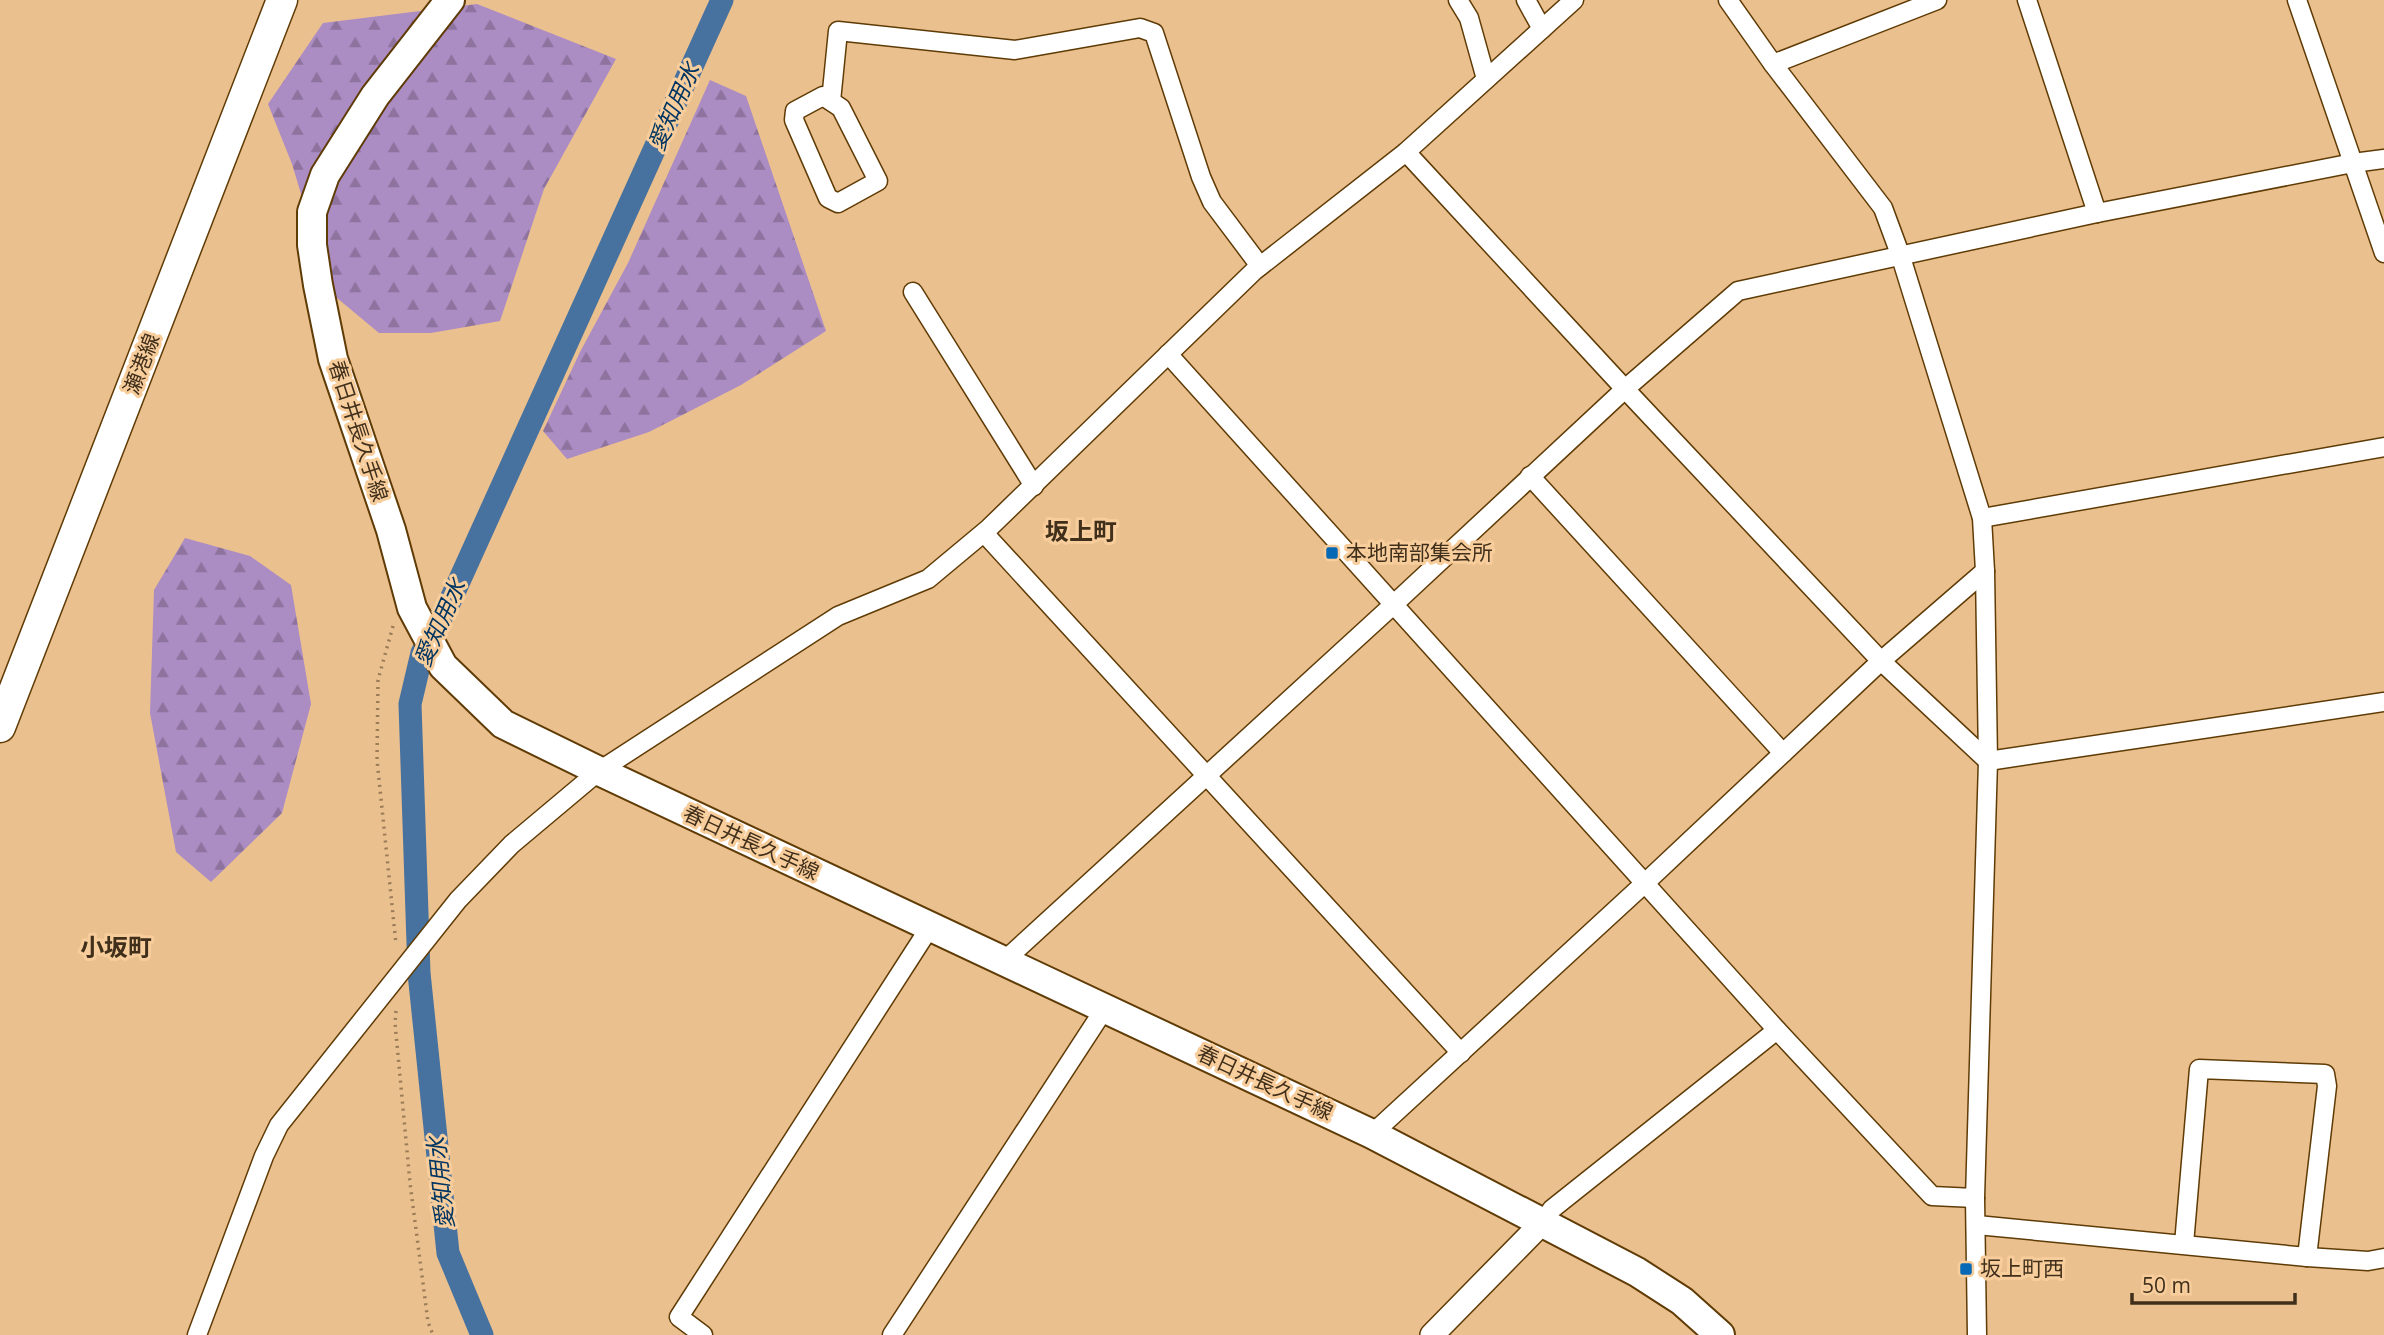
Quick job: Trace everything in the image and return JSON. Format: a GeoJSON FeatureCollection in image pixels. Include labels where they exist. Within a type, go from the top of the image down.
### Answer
{"type":"FeatureCollection","features":[{"type":"Feature","properties":{"kind":"highway","name":"瀬港線"},"geometry":{"type":"LineString","coordinates":[[0,727],[282,0]]}},
{"type":"Feature","properties":{"kind":"main road","name":"春日井長久手線"},"geometry":{"type":"LineString","coordinates":[[450,0],[375,96],[325,175],[312,212],[312,245],[333,359],[391,530],[412,608],[443,666],[503,724],[1372,1134],[1637,1272],[1682,1301],[1711,1324],[1720,1335]]}},
{"type":"Feature","properties":{"kind":"street"},"geometry":{"type":"LineString","coordinates":[[1458,0],[1469,19],[1486,79]]}},
{"type":"Feature","properties":{"kind":"street"},"geometry":{"type":"LineString","coordinates":[[1526,0],[1542,29]]}},
{"type":"Feature","properties":{"kind":"street"},"geometry":{"type":"LineString","coordinates":[[197,1335],[264,1156],[279,1125],[457,900],[512,844],[599,771],[838,616],[928,579],[984,533],[1034,486],[1260,266],[1406,152],[1574,0]]}},
{"type":"Feature","properties":{"kind":"street"},"geometry":{"type":"LineString","coordinates":[[1728,0],[1773,64],[1883,208],[1900,254],[1982,518],[1988,761],[1975,1198],[1977,1335]]}},
{"type":"Feature","properties":{"kind":"street"},"geometry":{"type":"LineString","coordinates":[[1773,64],[1937,0]]}},
{"type":"Feature","properties":{"kind":"street"},"geometry":{"type":"LineString","coordinates":[[2027,0],[2097,213]]}},
{"type":"Feature","properties":{"kind":"street"},"geometry":{"type":"LineString","coordinates":[[2297,0],[2384,253]]}},
{"type":"Feature","properties":{"kind":"street"},"geometry":{"type":"LineString","coordinates":[[831,101],[838,31],[1015,50],[1140,28],[1154,33],[1196,165],[1212,201],[1260,266]]}},
{"type":"Feature","properties":{"kind":"street"},"geometry":{"type":"LineString","coordinates":[[823,96],[831,101],[841,107],[878,181],[838,203],[828,198],[794,120],[795,111],[823,96]]}},
{"type":"Feature","properties":{"kind":"street"},"geometry":{"type":"LineString","coordinates":[[1406,152],[1881,661],[1988,761]]}},
{"type":"Feature","properties":{"kind":"street"},"geometry":{"type":"LineString","coordinates":[[1004,961],[1625,389],[1738,291],[2097,213],[2384,159]]}},
{"type":"Feature","properties":{"kind":"street"},"geometry":{"type":"LineString","coordinates":[[913,292],[1034,486]]}},
{"type":"Feature","properties":{"kind":"street"},"geometry":{"type":"LineString","coordinates":[[1168,354],[1777,1030],[1932,1196],[1975,1198]]}},
{"type":"Feature","properties":{"kind":"street"},"geometry":{"type":"LineString","coordinates":[[1982,518],[2384,447]]}},
{"type":"Feature","properties":{"kind":"street"},"geometry":{"type":"LineString","coordinates":[[1530,476],[1783,753]]}},
{"type":"Feature","properties":{"kind":"street"},"geometry":{"type":"LineString","coordinates":[[984,533],[1461,1053]]}},
{"type":"Feature","properties":{"kind":"street"},"geometry":{"type":"LineString","coordinates":[[1372,1134],[1881,661],[1985,570]]}},
{"type":"Feature","properties":{"kind":"street"},"geometry":{"type":"LineString","coordinates":[[1988,761],[2384,702]]}},
{"type":"Feature","properties":{"kind":"street"},"geometry":{"type":"LineString","coordinates":[[703,1335],[679,1317],[930,927]]}},
{"type":"Feature","properties":{"kind":"street"},"geometry":{"type":"LineString","coordinates":[[892,1335],[1105,1008]]}},
{"type":"Feature","properties":{"kind":"street"},"geometry":{"type":"LineString","coordinates":[[1432,1335],[1542,1223],[1552,1209],[1777,1030]]}},
{"type":"Feature","properties":{"kind":"street"},"geometry":{"type":"LineString","coordinates":[[2184,1244],[2199,1069],[2325,1074],[2327,1086],[2307,1257]]}},
{"type":"Feature","properties":{"kind":"street"},"geometry":{"type":"LineString","coordinates":[[1977,1225],[2307,1257],[2368,1261],[2384,1258]]}},
{"type":"Feature","properties":{"kind":"green space"},"geometry":{"type":"Polygon","coordinates":[[[477,4],[616,59],[544,189],[500,321],[431,333],[379,333],[331,293],[292,164],[268,104],[323,23],[477,4]]]}},
{"type":"Feature","properties":{"kind":"green space"},"geometry":{"type":"Polygon","coordinates":[[[710,80],[746,96],[826,331],[741,385],[649,432],[567,459],[543,431],[580,352],[628,263],[710,80]]]}},
{"type":"Feature","properties":{"kind":"green space"},"geometry":{"type":"Polygon","coordinates":[[[185,538],[250,556],[291,585],[311,704],[282,813],[211,882],[176,852],[150,713],[154,590],[185,538]]]}},
{"type":"Feature","properties":{"kind":"waterway","name":"愛知用水"},"geometry":{"type":"LineString","coordinates":[[482,1335],[448,1253],[419,973],[410,704],[422,653],[451,599],[722,0]]}},
{"type":"Feature","properties":{"kind":"place","name":"本地南部集会所"},"geometry":{"type":"Point","coordinates":[1332,553]}},
{"type":"Feature","properties":{"kind":"place","name":"坂上町西"},"geometry":{"type":"Point","coordinates":[1966,1269]}},
{"type":"Feature","properties":{"kind":"district","name":"坂上町"},"geometry":{"type":"Point","coordinates":[1081,532]}},
{"type":"Feature","properties":{"kind":"district","name":"小坂町"},"geometry":{"type":"Point","coordinates":[116,948]}}]}
